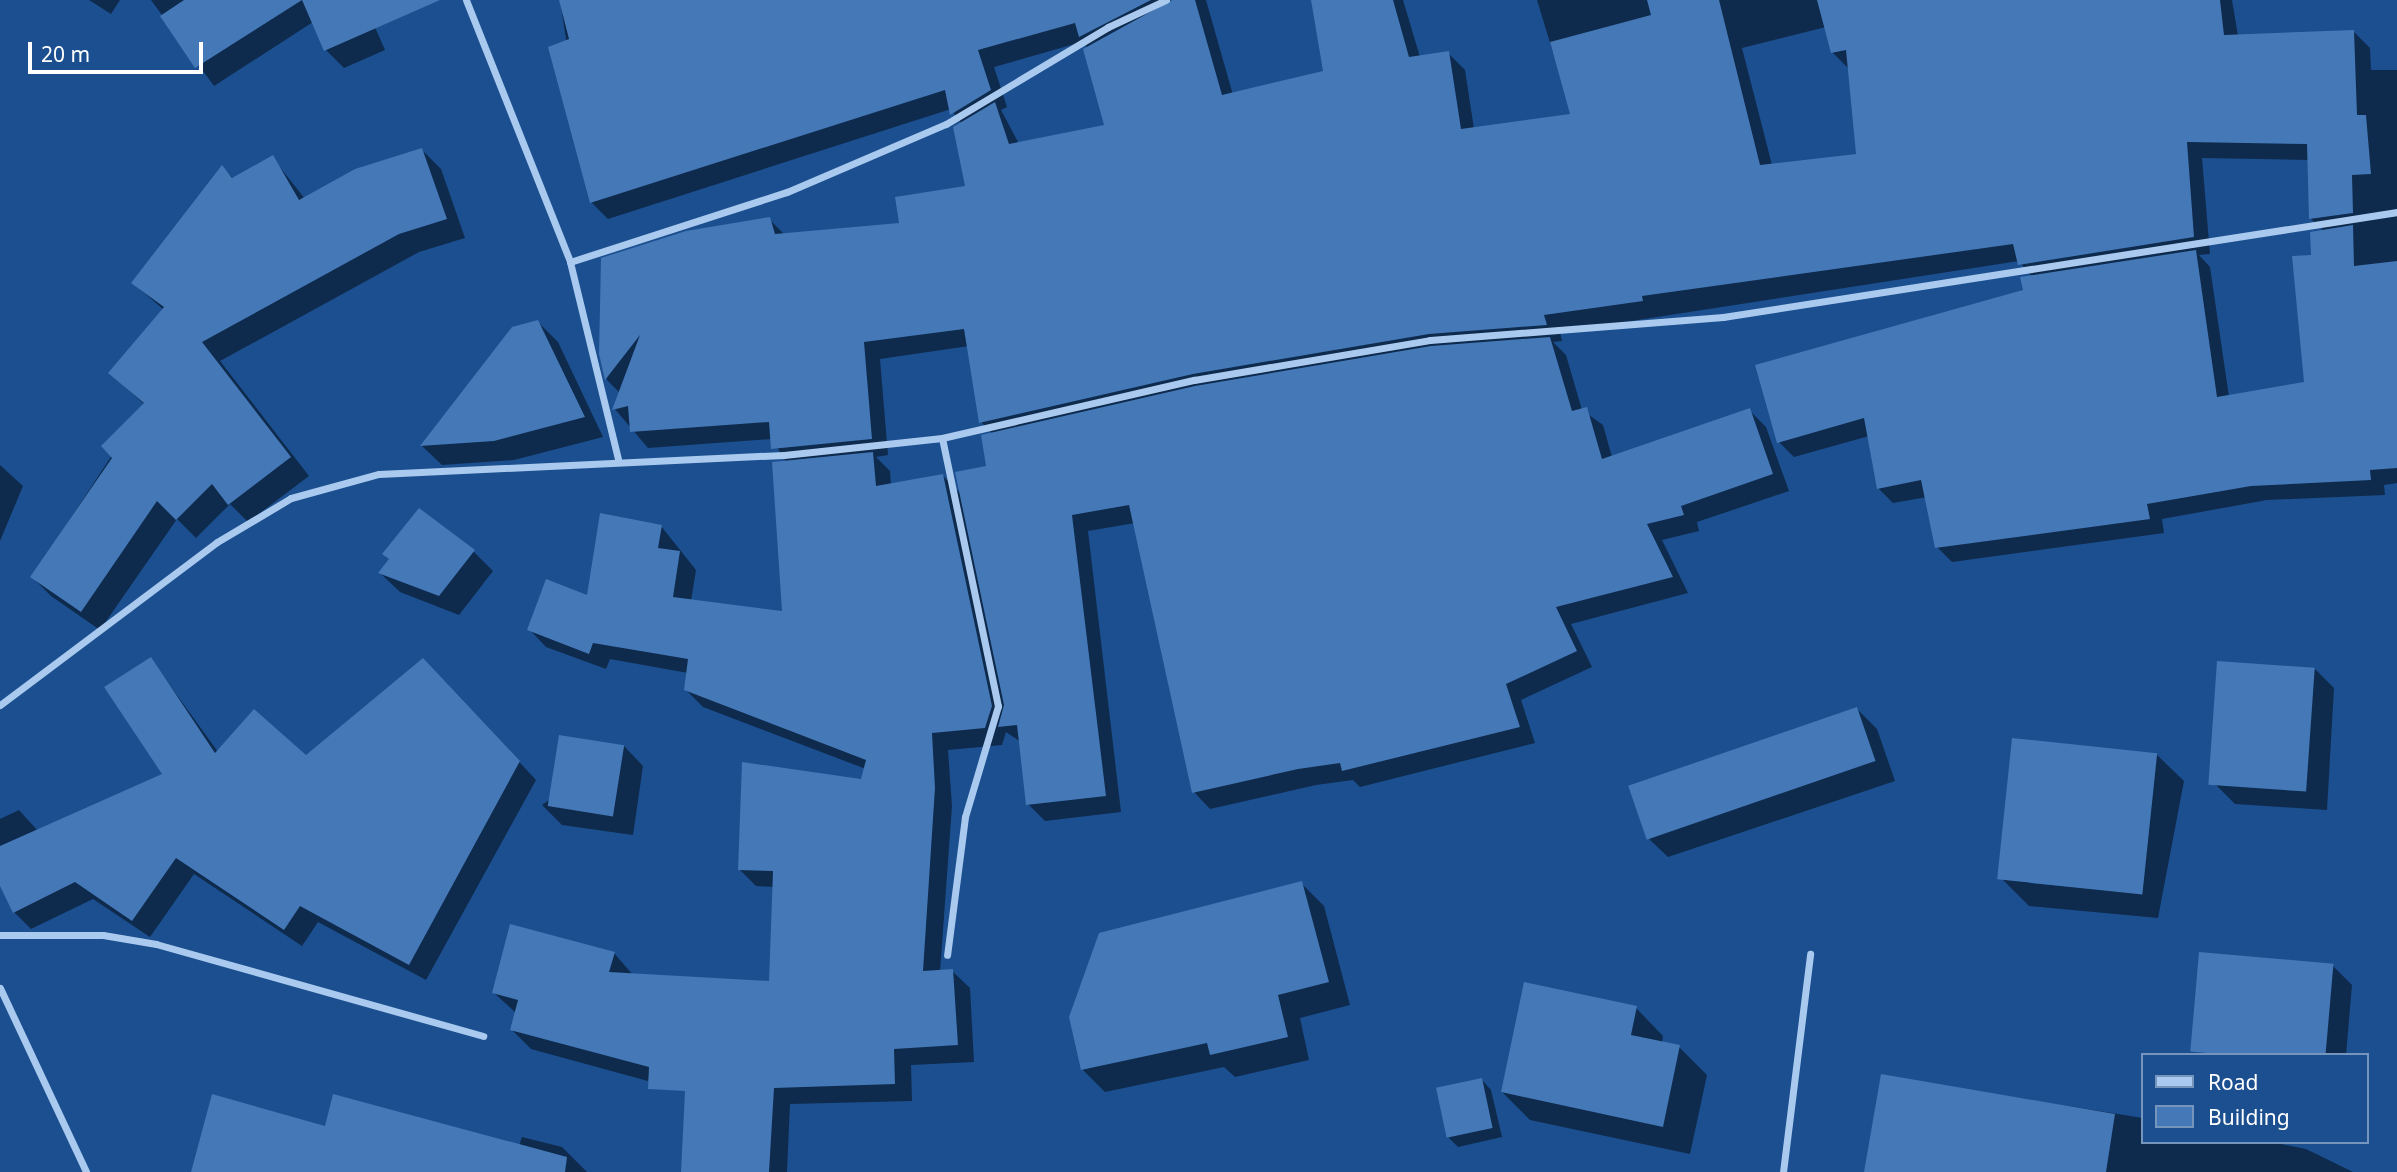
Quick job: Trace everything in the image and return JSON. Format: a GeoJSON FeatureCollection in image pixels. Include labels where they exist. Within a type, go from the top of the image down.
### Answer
{"type":"FeatureCollection","features":[{"type":"Feature","properties":{"kind":"street"},"geometry":{"type":"LineString","coordinates":[[466,0],[570,262],[618,459]]}},
{"type":"Feature","properties":{"kind":"street"},"geometry":{"type":"LineString","coordinates":[[570,262],[786,192],[946,124],[1108,27],[1166,0]]}},
{"type":"Feature","properties":{"kind":"street"},"geometry":{"type":"LineString","coordinates":[[0,705],[217,542],[291,498],[379,474],[618,459],[784,455],[942,438],[1194,380],[1430,340],[1723,317],[2397,212]]}},
{"type":"Feature","properties":{"kind":"street"},"geometry":{"type":"LineString","coordinates":[[942,438],[998,706],[965,817],[947,955]]}},
{"type":"Feature","properties":{"kind":"street"},"geometry":{"type":"LineString","coordinates":[[0,935],[103,935],[156,944],[483,1037]]}},
{"type":"Feature","properties":{"kind":"street"},"geometry":{"type":"LineString","coordinates":[[1783,1172],[1810,954]]}},
{"type":"Feature","properties":{"kind":"street"},"geometry":{"type":"LineString","coordinates":[[0,988],[86,1172]]}},
{"type":"Feature","properties":{"kind":"building"},"geometry":{"type":"Polygon","coordinates":[[[184,0],[302,0],[195,68],[160,16],[184,0]]]}},
{"type":"Feature","properties":{"kind":"building"},"geometry":{"type":"Polygon","coordinates":[[[302,0],[440,0],[324,51],[302,0]]]}},
{"type":"Feature","properties":{"kind":"building"},"geometry":{"type":"Polygon","coordinates":[[[559,0],[1151,0],[1079,37],[1075,23],[978,50],[991,90],[950,115],[945,90],[590,203],[548,47],[569,39],[559,0]]]}},
{"type":"Feature","properties":{"kind":"building"},"geometry":{"type":"Polygon","coordinates":[[[1172,0],[1195,0],[1222,95],[1323,71],[1311,0],[1393,0],[1409,57],[1449,51],[1461,129],[1570,114],[1550,42],[1651,15],[1647,0],[1719,0],[1760,165],[1856,154],[1846,50],[1831,53],[1817,0],[2220,0],[2224,35],[2354,30],[2357,115],[2366,115],[2371,174],[2352,175],[2353,213],[2309,219],[2307,144],[2187,142],[2194,237],[2018,265],[2013,244],[1642,296],[1643,301],[1544,315],[1547,325],[1429,334],[1193,374],[979,423],[964,329],[864,342],[872,439],[771,449],[769,422],[630,432],[628,406],[612,410],[640,335],[605,380],[599,354],[601,258],[686,231],[770,217],[775,234],[899,223],[895,197],[965,186],[953,127],[995,102],[1009,144],[1104,125],[1083,49],[1172,0]]]}},
{"type":"Feature","properties":{"kind":"building"},"geometry":{"type":"Polygon","coordinates":[[[422,148],[447,219],[399,234],[202,342],[291,457],[228,505],[212,484],[176,520],[157,501],[81,612],[30,577],[112,458],[101,446],[144,403],[108,373],[164,307],[131,283],[222,165],[232,178],[273,155],[299,200],[355,169],[422,148]]]}},
{"type":"Feature","properties":{"kind":"building"},"geometry":{"type":"Polygon","coordinates":[[[2353,225],[2354,266],[2397,261],[2397,468],[2370,470],[2371,480],[2251,486],[2147,504],[2150,519],[1935,548],[1921,480],[1877,489],[1864,418],[1777,443],[1755,365],[2023,290],[2020,277],[2196,250],[2217,397],[2304,382],[2292,256],[2311,255],[2310,232],[2353,225]]]}},
{"type":"Feature","properties":{"kind":"building"},"geometry":{"type":"Polygon","coordinates":[[[538,320],[585,417],[494,441],[420,446],[512,327],[538,320]]]}},
{"type":"Feature","properties":{"kind":"building"},"geometry":{"type":"Polygon","coordinates":[[[1550,337],[1572,411],[1587,407],[1602,459],[1750,408],[1773,474],[1681,506],[1684,515],[1647,524],[1673,577],[1556,607],[1577,651],[1506,684],[1520,727],[1342,771],[1340,763],[1298,769],[1192,793],[1129,505],[1072,515],[1106,796],[1026,805],[1017,725],[998,727],[1004,705],[955,472],[986,466],[981,435],[1195,386],[1431,346],[1550,337]]]}},
{"type":"Feature","properties":{"kind":"building"},"geometry":{"type":"Polygon","coordinates":[[[873,452],[876,486],[943,474],[992,706],[985,728],[932,733],[935,788],[923,971],[953,969],[958,1045],[894,1049],[895,1084],[774,1088],[769,1172],[681,1172],[685,1091],[648,1089],[649,1067],[510,1030],[518,1000],[492,993],[510,924],[615,952],[609,972],[769,981],[773,871],[738,870],[742,762],[861,779],[866,760],[684,690],[688,659],[593,643],[589,654],[527,630],[546,579],[587,595],[600,513],[662,525],[658,548],[680,551],[673,597],[782,611],[772,462],[873,452]]]}},
{"type":"Feature","properties":{"kind":"building"},"geometry":{"type":"Polygon","coordinates":[[[419,508],[475,550],[439,596],[378,573],[389,559],[382,554],[419,508]]]}},
{"type":"Feature","properties":{"kind":"building"},"geometry":{"type":"Polygon","coordinates":[[[151,657],[215,753],[254,709],[306,755],[423,658],[520,761],[409,965],[300,906],[284,930],[176,858],[132,921],[75,882],[13,913],[0,886],[0,846],[162,774],[104,687],[151,657]]]}},
{"type":"Feature","properties":{"kind":"building"},"geometry":{"type":"Polygon","coordinates":[[[2217,661],[2315,668],[2306,792],[2208,785],[2217,661]]]}},
{"type":"Feature","properties":{"kind":"building"},"geometry":{"type":"Polygon","coordinates":[[[1857,707],[1876,761],[1647,840],[1628,786],[1857,707]]]}},
{"type":"Feature","properties":{"kind":"building"},"geometry":{"type":"Polygon","coordinates":[[[559,735],[624,745],[613,816],[548,806],[559,735]]]}},
{"type":"Feature","properties":{"kind":"building"},"geometry":{"type":"Polygon","coordinates":[[[2012,738],[2157,753],[2142,894],[1997,879],[2012,738]]]}},
{"type":"Feature","properties":{"kind":"building"},"geometry":{"type":"Polygon","coordinates":[[[1302,881],[1329,982],[1278,995],[1288,1037],[1210,1055],[1207,1043],[1081,1070],[1069,1017],[1099,933],[1302,881]]]}},
{"type":"Feature","properties":{"kind":"building"},"geometry":{"type":"Polygon","coordinates":[[[2199,952],[2333,964],[2326,1053],[2190,1052],[2199,952]]]}},
{"type":"Feature","properties":{"kind":"building"},"geometry":{"type":"Polygon","coordinates":[[[1524,982],[1637,1006],[1631,1035],[1680,1045],[1663,1127],[1501,1092],[1524,982]]]}},
{"type":"Feature","properties":{"kind":"building"},"geometry":{"type":"Polygon","coordinates":[[[1881,1074],[2115,1114],[2106,1172],[1864,1172],[1881,1074]]]}},
{"type":"Feature","properties":{"kind":"building"},"geometry":{"type":"Polygon","coordinates":[[[1482,1078],[1493,1128],[1447,1138],[1436,1088],[1482,1078]]]}},
{"type":"Feature","properties":{"kind":"building"},"geometry":{"type":"Polygon","coordinates":[[[212,1094],[325,1126],[333,1094],[567,1157],[565,1172],[191,1172],[212,1094]]]}}]}
